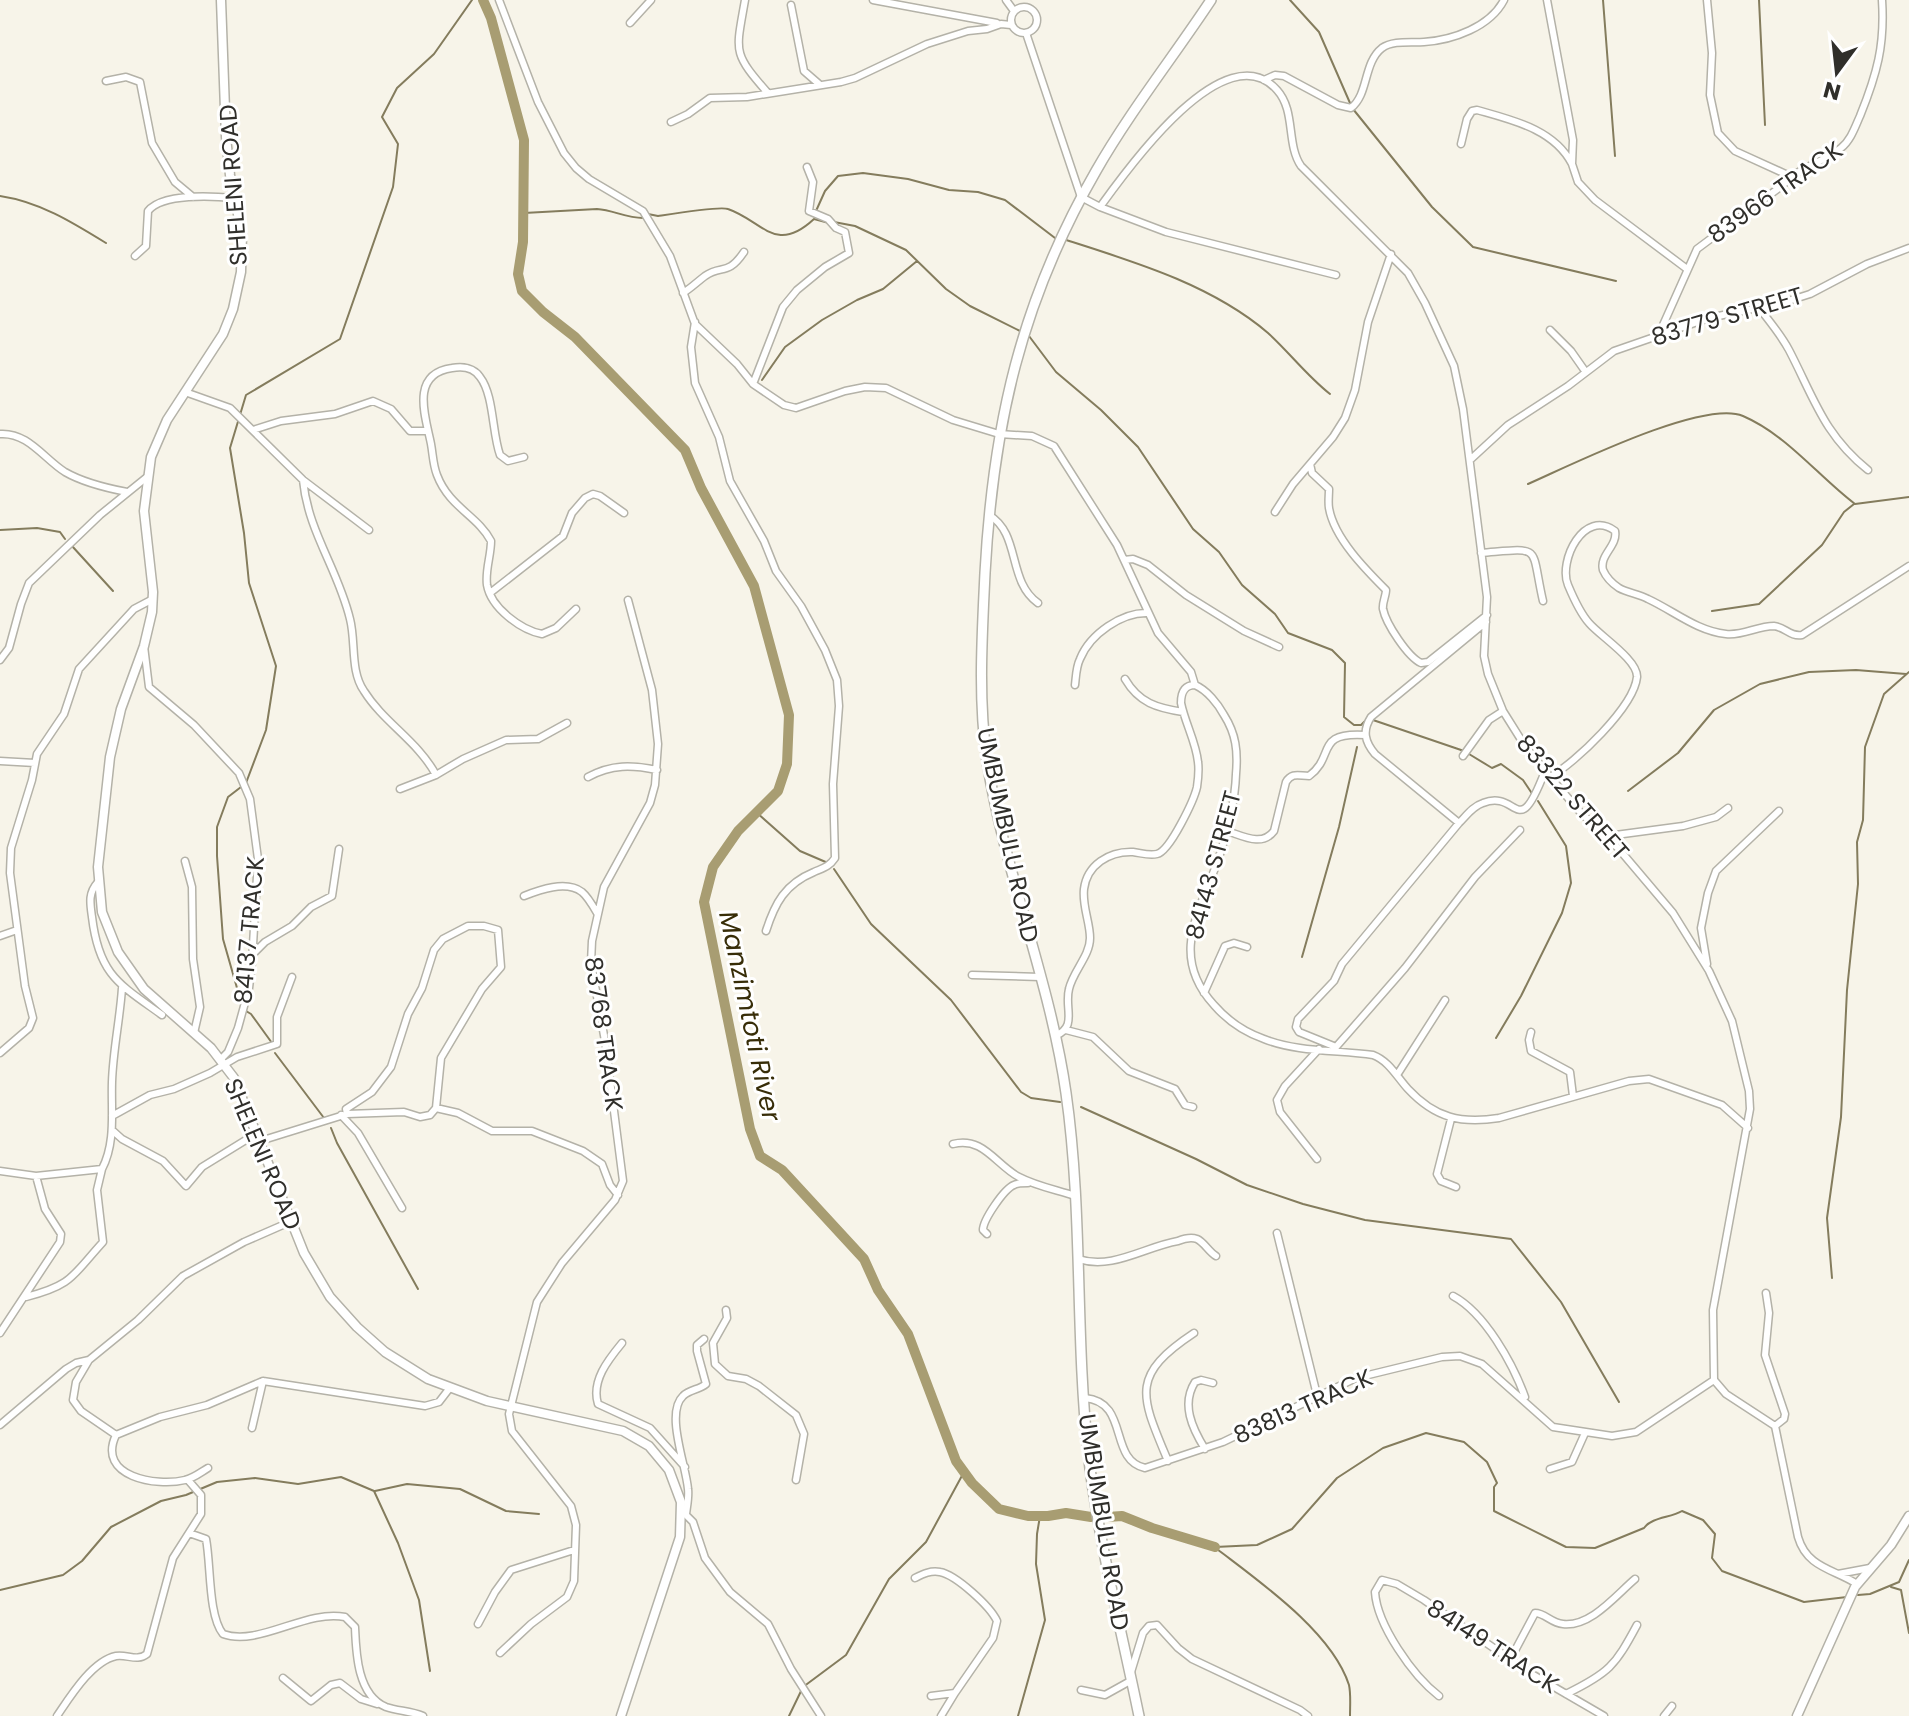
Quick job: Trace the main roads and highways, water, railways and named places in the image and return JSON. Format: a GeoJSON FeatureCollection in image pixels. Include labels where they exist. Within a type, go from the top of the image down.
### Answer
{"type":"FeatureCollection","features":[{"type":"Feature","properties":{"kind":"main road","name":"UMBUMBULU ROAD"},"geometry":{"type":"LineString","coordinates":[[1139,1716],[1093,1488],[1066,1090],[993,790],[982,724],[980,668],[989,515],[999,434],[1018,348],[1038,290],[1081,197],[1106,153],[1211,0]]}},
{"type":"Feature","properties":{"kind":"waterway"},"geometry":{"type":"LineString","coordinates":[[246,783],[266,730],[276,666],[249,583],[230,448],[246,395],[340,339],[393,187],[398,144],[382,117],[397,88],[434,54],[472,0]]}},
{"type":"Feature","properties":{"kind":"waterway","name":"Manzimtoti River"},"geometry":{"type":"LineString","coordinates":[[483,0],[491,18],[524,140],[523,242],[518,274],[522,291],[575,337],[685,450],[701,488],[754,586],[789,715],[787,764],[778,791],[738,831],[713,867],[704,902],[750,1129],[760,1156],[782,1170],[864,1259],[878,1290],[908,1334],[956,1461],[972,1483],[999,1509],[1028,1516],[1066,1513],[1091,1517]]}},
{"type":"Feature","properties":{"kind":"waterway"},"geometry":{"type":"LineString","coordinates":[[1290,0],[1319,32],[1350,103]]}},
{"type":"Feature","properties":{"kind":"waterway"},"geometry":{"type":"LineString","coordinates":[[1603,0],[1615,156]]}},
{"type":"Feature","properties":{"kind":"waterway"},"geometry":{"type":"LineString","coordinates":[[1759,0],[1765,125]]}},
{"type":"Feature","properties":{"kind":"waterway"},"geometry":{"type":"LineString","coordinates":[[1353,109],[1432,207],[1473,247],[1616,281]]}},
{"type":"Feature","properties":{"kind":"waterway"},"geometry":{"type":"LineString","coordinates":[[816,211],[825,191],[838,176],[863,173],[908,179],[949,190],[978,192],[1005,200],[1055,238]]}},
{"type":"Feature","properties":{"kind":"waterway"},"geometry":{"type":"LineString","coordinates":[[0,196],[42,208],[106,243]]}},
{"type":"Feature","properties":{"kind":"waterway"},"geometry":{"type":"LineString","coordinates":[[648,214],[658,216],[723,208],[779,235],[801,229],[814,219],[829,223]]}},
{"type":"Feature","properties":{"kind":"waterway"},"geometry":{"type":"LineString","coordinates":[[524,213],[597,209],[643,218]]}},
{"type":"Feature","properties":{"kind":"waterway"},"geometry":{"type":"LineString","coordinates":[[834,222],[855,226],[906,250],[946,289],[970,306],[1020,331]]}},
{"type":"Feature","properties":{"kind":"waterway"},"geometry":{"type":"LineString","coordinates":[[1066,240],[1172,277],[1223,301],[1268,333],[1330,394]]}},
{"type":"Feature","properties":{"kind":"waterway"},"geometry":{"type":"LineString","coordinates":[[762,380],[785,347],[822,320],[883,289],[917,261]]}},
{"type":"Feature","properties":{"kind":"waterway"},"geometry":{"type":"LineString","coordinates":[[1029,336],[1056,372],[1138,447],[1193,529],[1219,552],[1242,585],[1275,614],[1288,633],[1332,650],[1345,663],[1344,717],[1354,725],[1365,721]]}},
{"type":"Feature","properties":{"kind":"waterway"},"geometry":{"type":"LineString","coordinates":[[1528,484],[1668,425],[1724,413],[1743,416],[1774,434],[1855,504],[1909,497]]}},
{"type":"Feature","properties":{"kind":"waterway"},"geometry":{"type":"LineString","coordinates":[[1712,611],[1759,604],[1822,545],[1844,512],[1854,504]]}},
{"type":"Feature","properties":{"kind":"waterway"},"geometry":{"type":"LineString","coordinates":[[0,530],[37,528],[60,532],[65,539]]}},
{"type":"Feature","properties":{"kind":"waterway"},"geometry":{"type":"LineString","coordinates":[[72,546],[113,591]]}},
{"type":"Feature","properties":{"kind":"waterway"},"geometry":{"type":"LineString","coordinates":[[1628,791],[1678,753],[1714,710],[1760,684],[1809,672],[1856,670],[1906,674]]}},
{"type":"Feature","properties":{"kind":"waterway"},"geometry":{"type":"LineString","coordinates":[[1832,1278],[1827,1218],[1841,1117],[1847,990],[1858,884],[1857,842],[1863,820],[1865,747],[1884,694],[1909,672]]}},
{"type":"Feature","properties":{"kind":"waterway"},"geometry":{"type":"LineString","coordinates":[[1373,720],[1464,751]]}},
{"type":"Feature","properties":{"kind":"waterway"},"geometry":{"type":"LineString","coordinates":[[1302,957],[1339,827],[1357,747]]}},
{"type":"Feature","properties":{"kind":"waterway"},"geometry":{"type":"LineString","coordinates":[[1469,754],[1492,768],[1501,764],[1523,780],[1533,795]]}},
{"type":"Feature","properties":{"kind":"waterway"},"geometry":{"type":"LineString","coordinates":[[241,787],[228,797],[217,827],[223,939],[241,1002]]}},
{"type":"Feature","properties":{"kind":"waterway"},"geometry":{"type":"LineString","coordinates":[[1496,1038],[1521,996],[1562,913],[1571,883],[1566,846],[1538,801]]}},
{"type":"Feature","properties":{"kind":"waterway"},"geometry":{"type":"LineString","coordinates":[[756,812],[800,851],[828,863]]}},
{"type":"Feature","properties":{"kind":"waterway"},"geometry":{"type":"LineString","coordinates":[[834,869],[871,924],[951,1000],[1021,1092],[1031,1098],[1060,1102]]}},
{"type":"Feature","properties":{"kind":"waterway"},"geometry":{"type":"LineString","coordinates":[[246,1011],[272,1043]]}},
{"type":"Feature","properties":{"kind":"waterway"},"geometry":{"type":"LineString","coordinates":[[275,1053],[324,1118]]}},
{"type":"Feature","properties":{"kind":"waterway"},"geometry":{"type":"LineString","coordinates":[[1081,1107],[1247,1185],[1303,1204],[1365,1220],[1511,1239],[1561,1302],[1619,1402]]}},
{"type":"Feature","properties":{"kind":"waterway"},"geometry":{"type":"LineString","coordinates":[[331,1128],[418,1289]]}},
{"type":"Feature","properties":{"kind":"waterway"},"geometry":{"type":"LineString","coordinates":[[1215,1547],[1257,1545],[1292,1529],[1337,1478],[1383,1448],[1426,1433],[1464,1442],[1487,1462],[1497,1483],[1494,1487],[1494,1511],[1566,1547],[1595,1548],[1682,1511],[1703,1520],[1715,1534],[1712,1558],[1722,1571],[1804,1602],[1847,1597]]}},
{"type":"Feature","properties":{"kind":"waterway"},"geometry":{"type":"LineString","coordinates":[[789,1716],[803,1687],[846,1655],[889,1579],[926,1542],[964,1472]]}},
{"type":"Feature","properties":{"kind":"waterway"},"geometry":{"type":"LineString","coordinates":[[0,1590],[63,1575],[82,1561],[111,1527],[161,1501],[217,1482],[255,1478],[298,1484],[341,1477],[374,1491],[398,1543],[419,1600],[430,1671]]}},
{"type":"Feature","properties":{"kind":"waterway"},"geometry":{"type":"LineString","coordinates":[[375,1491],[407,1484],[460,1489],[506,1511],[539,1514]]}},
{"type":"Feature","properties":{"kind":"waterway"},"geometry":{"type":"LineString","coordinates":[[1018,1716],[1045,1620],[1036,1564],[1040,1516]]}},
{"type":"Feature","properties":{"kind":"waterway"},"geometry":{"type":"LineString","coordinates":[[1107,1517],[1122,1516],[1215,1547]]}},
{"type":"Feature","properties":{"kind":"waterway"},"geometry":{"type":"LineString","coordinates":[[1217,1549],[1293,1610],[1327,1646],[1349,1685],[1350,1716]]}},
{"type":"Feature","properties":{"kind":"waterway"},"geometry":{"type":"LineString","coordinates":[[1858,1595],[1870,1594],[1899,1582],[1909,1560]]}},
{"type":"Feature","properties":{"kind":"waterway"},"geometry":{"type":"LineString","coordinates":[[1891,1587],[1901,1590],[1909,1633]]}}]}
